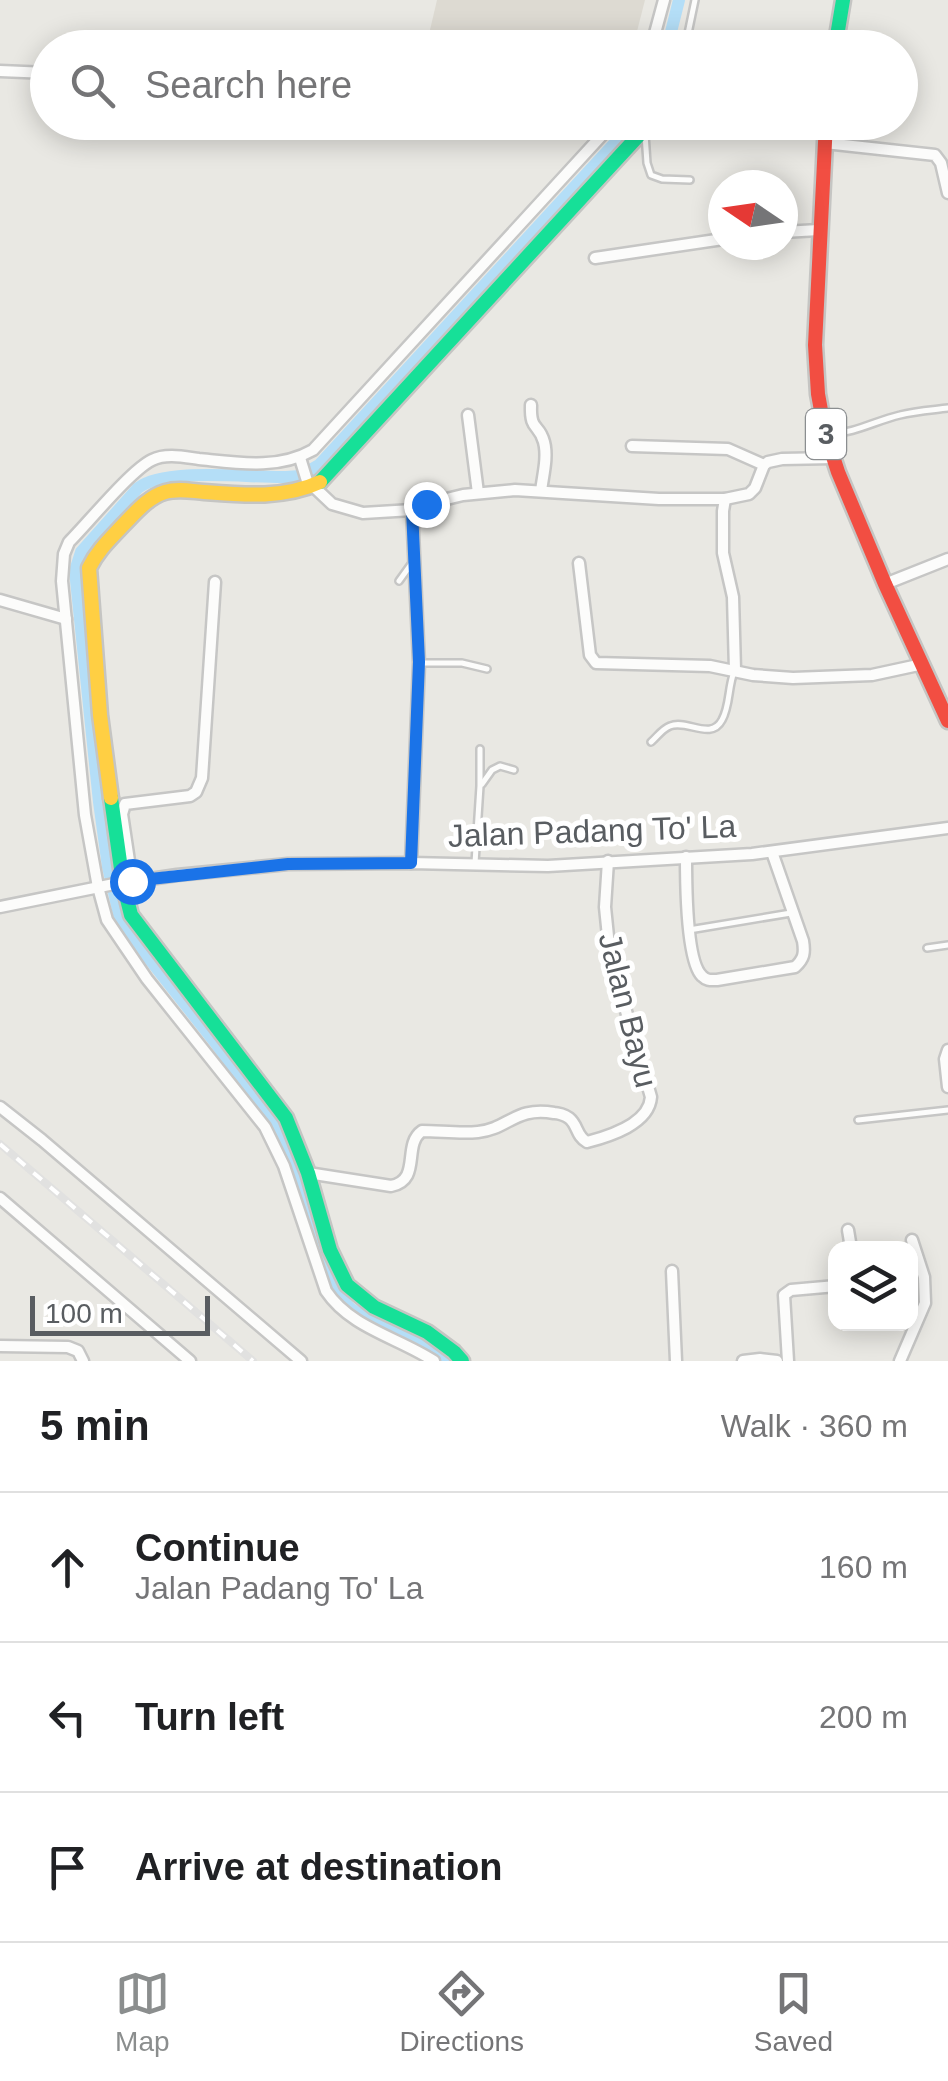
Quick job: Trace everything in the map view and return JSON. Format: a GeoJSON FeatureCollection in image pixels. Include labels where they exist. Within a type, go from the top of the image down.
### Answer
{"type":"FeatureCollection","features":[{"type":"Feature","properties":{"kind":"main road"},"geometry":{"type":"LineString","coordinates":[[838,30],[842,0]]}},
{"type":"Feature","properties":{"kind":"main road"},"geometry":{"type":"LineString","coordinates":[[462,1361],[427,1332],[374,1307],[347,1286],[330,1250],[294,1135],[273,1098],[137,926],[115,884],[89,568],[94,558],[160,493],[269,493],[310,486],[354,447],[630,140]]}},
{"type":"Feature","properties":{"kind":"main road","name":"3"},"geometry":{"type":"LineString","coordinates":[[825,140],[815,345],[818,394],[826,434],[886,584],[948,721]]}},
{"type":"Feature","properties":{"kind":"street"},"geometry":{"type":"LineString","coordinates":[[656,30],[664,0]]}},
{"type":"Feature","properties":{"kind":"street"},"geometry":{"type":"LineString","coordinates":[[0,71],[30,72]]}},
{"type":"Feature","properties":{"kind":"street"},"geometry":{"type":"LineString","coordinates":[[115,884],[85,815],[62,581],[69,542],[154,459],[172,456],[270,464],[300,460],[331,432],[598,140]]}},
{"type":"Feature","properties":{"kind":"street"},"geometry":{"type":"LineString","coordinates":[[825,143],[942,155],[948,193]]}},
{"type":"Feature","properties":{"kind":"street"},"geometry":{"type":"LineString","coordinates":[[798,231],[819,230]]}},
{"type":"Feature","properties":{"kind":"street"},"geometry":{"type":"LineString","coordinates":[[595,258],[708,241]]}},
{"type":"Feature","properties":{"kind":"street"},"geometry":{"type":"LineString","coordinates":[[531,405],[530,420],[545,446],[541,490]]}},
{"type":"Feature","properties":{"kind":"street"},"geometry":{"type":"LineString","coordinates":[[468,415],[478,493]]}},
{"type":"Feature","properties":{"kind":"street"},"geometry":{"type":"LineString","coordinates":[[632,446],[728,449],[764,465],[782,459],[833,458]]}},
{"type":"Feature","properties":{"kind":"street"},"geometry":{"type":"LineString","coordinates":[[300,460],[310,486],[332,504],[363,513],[412,510],[437,500],[478,493],[541,490],[725,499],[749,494],[764,465]]}},
{"type":"Feature","properties":{"kind":"street"},"geometry":{"type":"LineString","coordinates":[[725,499],[723,553],[733,597],[735,670]]}},
{"type":"Feature","properties":{"kind":"street"},"geometry":{"type":"LineString","coordinates":[[411,863],[419,662],[412,510]]}},
{"type":"Feature","properties":{"kind":"street"},"geometry":{"type":"LineString","coordinates":[[886,584],[948,559]]}},
{"type":"Feature","properties":{"kind":"street"},"geometry":{"type":"LineString","coordinates":[[578,563],[590,655],[596,663],[710,666],[770,677],[872,675],[922,664]]}},
{"type":"Feature","properties":{"kind":"street"},"geometry":{"type":"LineString","coordinates":[[215,582],[202,778],[190,796],[125,804],[107,920],[178,1020],[251,1108],[274,1144],[334,1304],[349,1318],[434,1361]]}},
{"type":"Feature","properties":{"kind":"street"},"geometry":{"type":"LineString","coordinates":[[0,600],[66,619]]}},
{"type":"Feature","properties":{"kind":"street","name":"Jalan Padang To' La"},"geometry":{"type":"LineString","coordinates":[[0,907],[115,884],[288,864],[548,866],[772,852],[948,828]]}},
{"type":"Feature","properties":{"kind":"street"},"geometry":{"type":"LineString","coordinates":[[686,857],[689,930],[696,967],[701,976],[717,980],[795,968],[802,961],[805,952],[772,852]]}},
{"type":"Feature","properties":{"kind":"street","name":"Jalan Bayu"},"geometry":{"type":"LineString","coordinates":[[308,1173],[391,1186],[406,1178],[417,1132],[486,1131],[522,1113],[549,1112],[568,1117],[579,1137],[587,1142],[645,1115],[651,1097],[606,934],[608,861]]}},
{"type":"Feature","properties":{"kind":"street"},"geometry":{"type":"LineString","coordinates":[[948,1050],[948,1087]]}},
{"type":"Feature","properties":{"kind":"street"},"geometry":{"type":"LineString","coordinates":[[0,1107],[301,1361]]}},
{"type":"Feature","properties":{"kind":"street"},"geometry":{"type":"LineString","coordinates":[[0,1198],[190,1361]]}},
{"type":"Feature","properties":{"kind":"street"},"geometry":{"type":"LineString","coordinates":[[848,1230],[849,1241]]}},
{"type":"Feature","properties":{"kind":"street"},"geometry":{"type":"LineString","coordinates":[[900,1361],[925,1303],[924,1277],[912,1240]]}},
{"type":"Feature","properties":{"kind":"street"},"geometry":{"type":"LineString","coordinates":[[672,1271],[676,1361]]}},
{"type":"Feature","properties":{"kind":"street"},"geometry":{"type":"LineString","coordinates":[[788,1361],[786,1292],[828,1287]]}},
{"type":"Feature","properties":{"kind":"street"},"geometry":{"type":"LineString","coordinates":[[0,1346],[68,1346],[78,1350],[83,1361]]}},
{"type":"Feature","properties":{"kind":"street"},"geometry":{"type":"LineString","coordinates":[[743,1361],[778,1361]]}},
{"type":"Feature","properties":{"kind":"lane"},"geometry":{"type":"LineString","coordinates":[[689,30],[695,0]]}},
{"type":"Feature","properties":{"kind":"lane"},"geometry":{"type":"LineString","coordinates":[[646,140],[646,163],[651,175],[690,180]]}},
{"type":"Feature","properties":{"kind":"lane"},"geometry":{"type":"LineString","coordinates":[[826,434],[847,432],[898,415],[948,408]]}},
{"type":"Feature","properties":{"kind":"lane"},"geometry":{"type":"LineString","coordinates":[[398,581],[414,561]]}},
{"type":"Feature","properties":{"kind":"lane"},"geometry":{"type":"LineString","coordinates":[[419,662],[462,663],[487,669]]}},
{"type":"Feature","properties":{"kind":"lane"},"geometry":{"type":"LineString","coordinates":[[652,742],[665,728],[676,724],[710,730],[718,726],[726,711],[735,670]]}},
{"type":"Feature","properties":{"kind":"lane"},"geometry":{"type":"LineString","coordinates":[[474,866],[480,749]]}},
{"type":"Feature","properties":{"kind":"lane"},"geometry":{"type":"LineString","coordinates":[[480,786],[500,766],[514,770]]}},
{"type":"Feature","properties":{"kind":"lane"},"geometry":{"type":"LineString","coordinates":[[689,930],[794,913]]}},
{"type":"Feature","properties":{"kind":"lane"},"geometry":{"type":"LineString","coordinates":[[927,948],[948,945]]}},
{"type":"Feature","properties":{"kind":"lane"},"geometry":{"type":"LineString","coordinates":[[858,1120],[948,1110]]}},
{"type":"Feature","properties":{"kind":"shaded area"},"geometry":{"type":"Polygon","coordinates":[[[437,0],[645,0],[637,30],[430,30],[437,0]]]}},
{"type":"Feature","properties":{"kind":"waterway"},"geometry":{"type":"LineString","coordinates":[[672,30],[679,0]]}},
{"type":"Feature","properties":{"kind":"waterway"},"geometry":{"type":"LineString","coordinates":[[448,1361],[425,1345],[353,1310],[342,1299],[323,1260],[281,1132],[121,923],[99,802],[75,571],[81,552],[138,488],[151,482],[209,475],[300,476],[319,465],[617,140]]}},
{"type":"Feature","properties":{"kind":"railway"},"geometry":{"type":"LineString","coordinates":[[0,1144],[253,1361]]}},
{"type":"Feature","properties":{"kind":"traffic: fast"},"geometry":{"type":"LineString","coordinates":[[838,30],[843,0]]}},
{"type":"Feature","properties":{"kind":"traffic: fast"},"geometry":{"type":"LineString","coordinates":[[320,482],[634,140]]}},
{"type":"Feature","properties":{"kind":"traffic: fast"},"geometry":{"type":"LineString","coordinates":[[111,798],[131,915],[286,1118],[308,1173],[330,1250],[347,1285],[374,1307],[427,1332],[462,1361]]}},
{"type":"Feature","properties":{"kind":"traffic: slow"},"geometry":{"type":"LineString","coordinates":[[111,798],[100,715],[89,568],[96,556],[142,506],[165,492],[263,494],[292,491],[320,482]]}},
{"type":"Feature","properties":{"kind":"traffic: jam"},"geometry":{"type":"LineString","coordinates":[[825,140],[815,345],[825,432],[885,584],[948,721]]}},
{"type":"Feature","properties":{"kind":"route"},"geometry":{"type":"LineString","coordinates":[[132,881],[288,864],[411,863],[419,662],[412,510],[426,504]]}}]}
